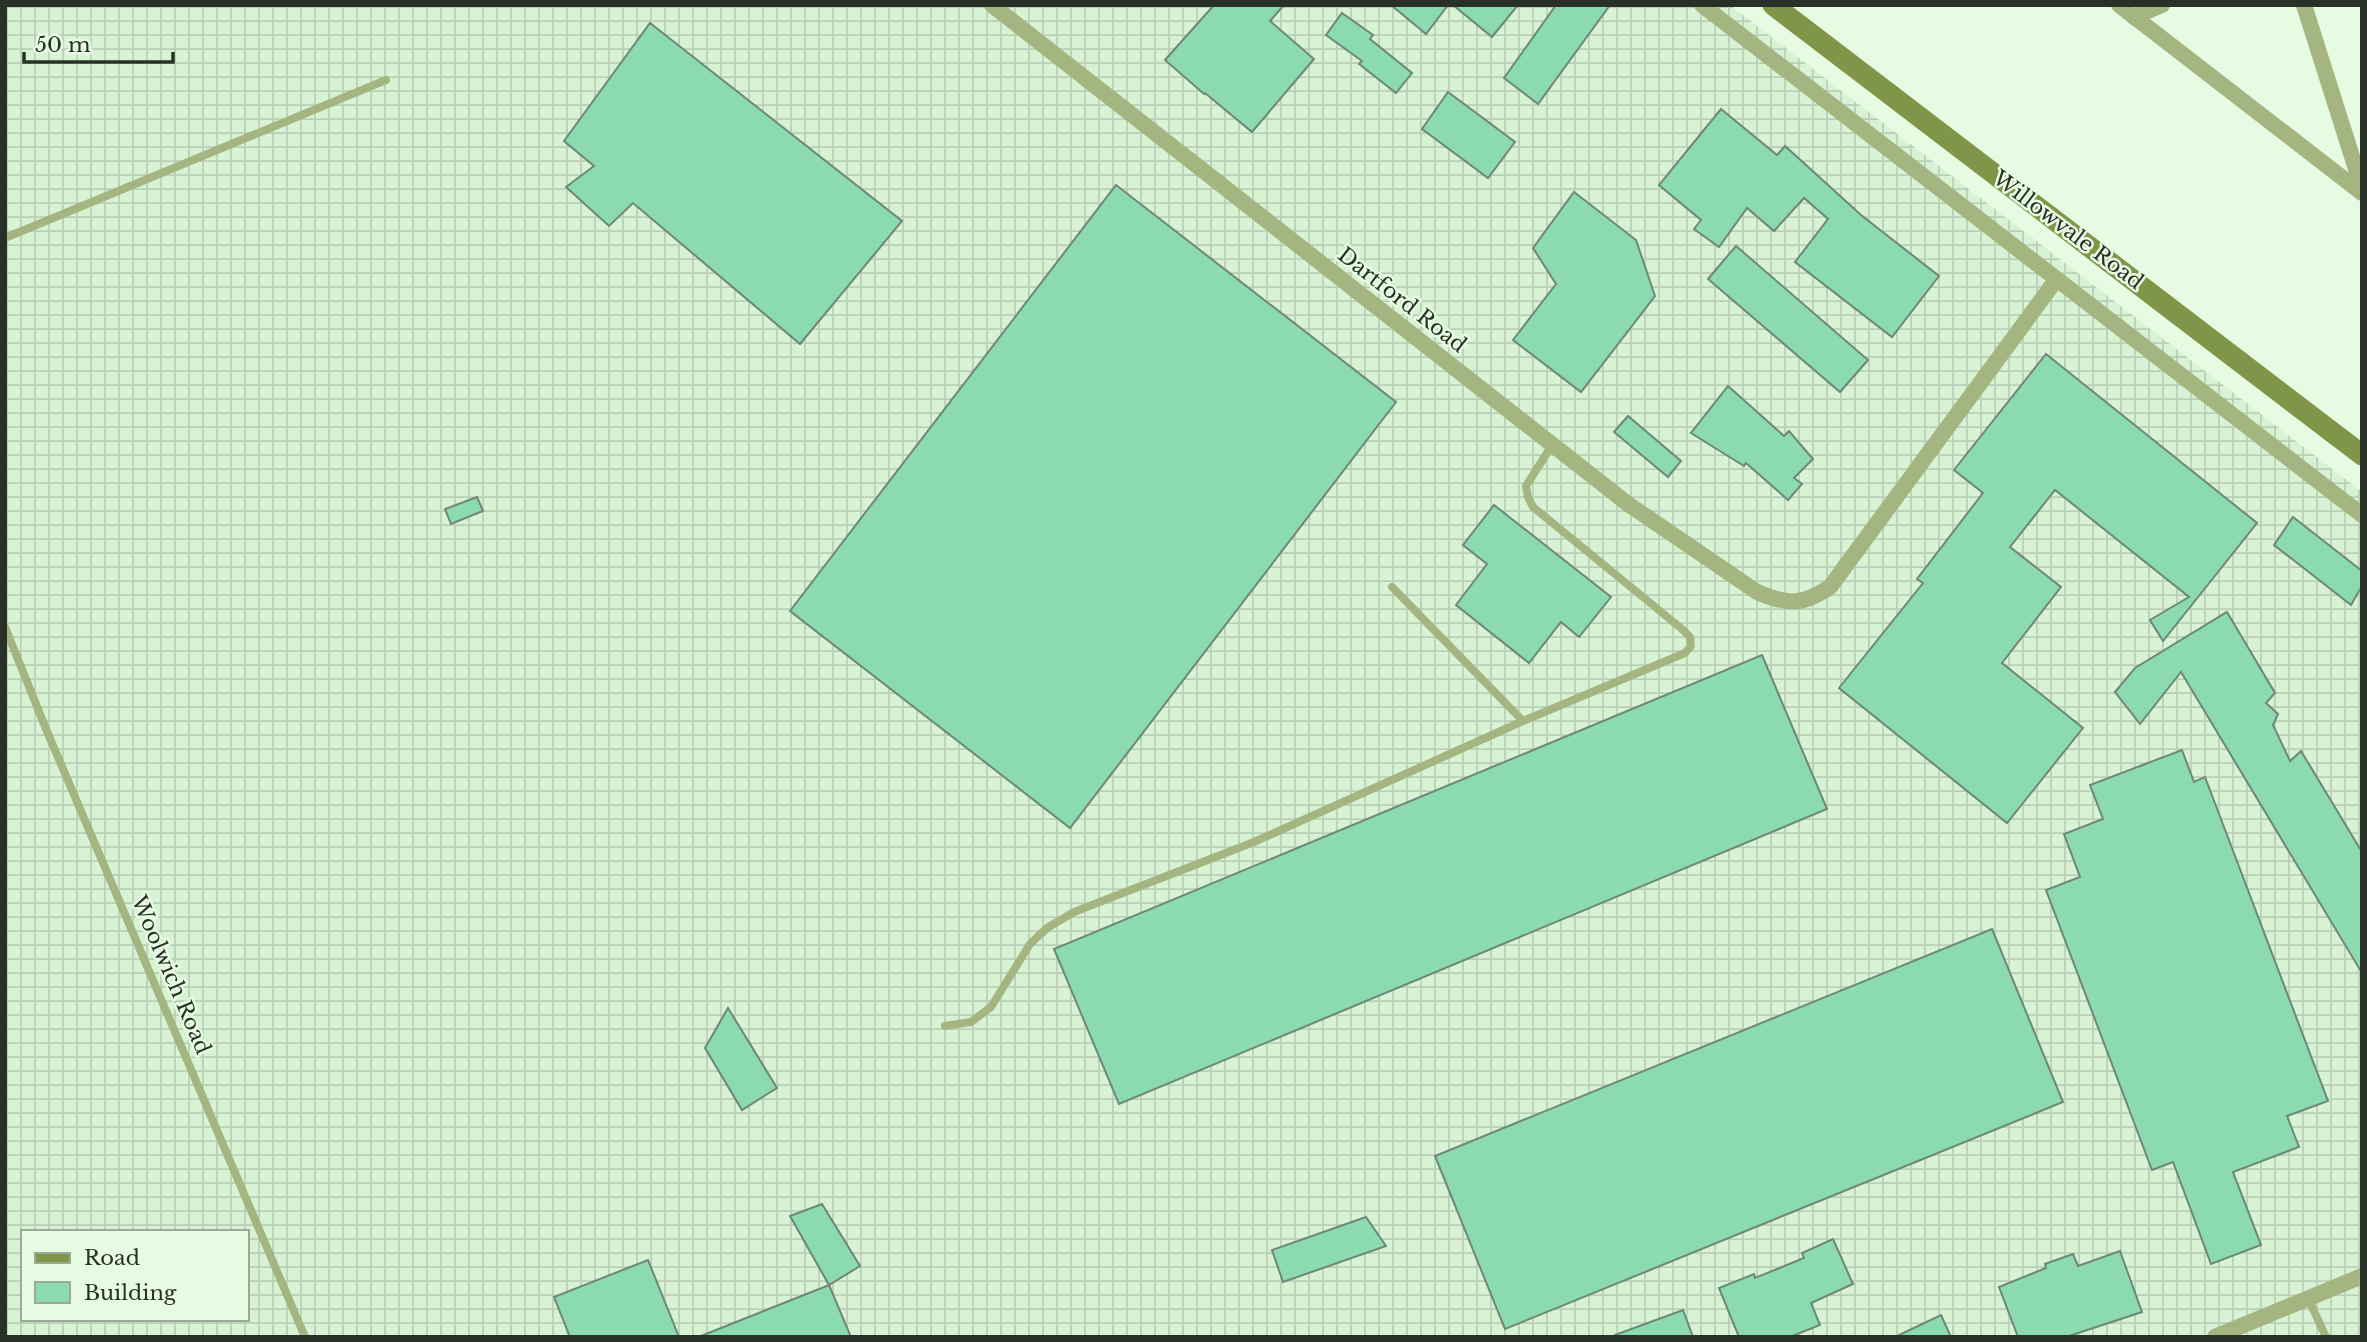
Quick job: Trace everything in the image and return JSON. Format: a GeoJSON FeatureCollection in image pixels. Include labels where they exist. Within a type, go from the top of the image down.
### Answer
{"type":"FeatureCollection","features":[{"type":"Feature","properties":{"kind":"main road","name":"Willowvale Road"},"geometry":{"type":"LineString","coordinates":[[1773,5],[2362,455]]}},
{"type":"Feature","properties":{"kind":"street","name":"Dartford Road"},"geometry":{"type":"LineString","coordinates":[[992,5],[1628,504],[1757,592],[1781,602],[1799,603],[1814,598],[1830,587],[2056,280]]}},
{"type":"Feature","properties":{"kind":"street"},"geometry":{"type":"LineString","coordinates":[[1702,5],[2362,515]]}},
{"type":"Feature","properties":{"kind":"street"},"geometry":{"type":"LineString","coordinates":[[2119,5],[2362,191]]}},
{"type":"Feature","properties":{"kind":"street"},"geometry":{"type":"LineString","coordinates":[[2304,5],[2362,191]]}},
{"type":"Feature","properties":{"kind":"street"},"geometry":{"type":"LineString","coordinates":[[2134,16],[2156,6]]}},
{"type":"Feature","properties":{"kind":"street"},"geometry":{"type":"LineString","coordinates":[[2214,1337],[2362,1276]]}},
{"type":"Feature","properties":{"kind":"lane"},"geometry":{"type":"LineString","coordinates":[[5,238],[386,80]]}},
{"type":"Feature","properties":{"kind":"lane"},"geometry":{"type":"LineString","coordinates":[[945,1026],[971,1022],[991,1007],[1030,944],[1048,928],[1074,912],[1254,842],[1523,721],[1685,653],[1691,646],[1690,637],[1682,629],[1533,507],[1526,486],[1552,445]]}},
{"type":"Feature","properties":{"kind":"lane"},"geometry":{"type":"LineString","coordinates":[[1392,587],[1523,721]]}},
{"type":"Feature","properties":{"kind":"lane","name":"Woolwich Road"},"geometry":{"type":"LineString","coordinates":[[5,627],[305,1337]]}},
{"type":"Feature","properties":{"kind":"lane"},"geometry":{"type":"LineString","coordinates":[[2308,1298],[2326,1337]]}},
{"type":"Feature","properties":{"kind":"shaded area"},"geometry":{"type":"Polygon","coordinates":[[[5,5],[1730,5],[2362,492],[2362,1337],[5,1337],[5,5]]]}},
{"type":"Feature","properties":{"kind":"building"},"geometry":{"type":"Polygon","coordinates":[[[1214,5],[1284,5],[1270,21],[1314,59],[1252,132],[1165,60],[1214,5]]]}},
{"type":"Feature","properties":{"kind":"building"},"geometry":{"type":"Polygon","coordinates":[[[1391,5],[1448,5],[1426,34],[1391,5]]]}},
{"type":"Feature","properties":{"kind":"building"},"geometry":{"type":"Polygon","coordinates":[[[1453,5],[1518,5],[1492,37],[1453,5]]]}},
{"type":"Feature","properties":{"kind":"building"},"geometry":{"type":"Polygon","coordinates":[[[1556,5],[1610,5],[1538,104],[1504,78],[1556,5]]]}},
{"type":"Feature","properties":{"kind":"building"},"geometry":{"type":"Polygon","coordinates":[[[1342,13],[1373,35],[1370,39],[1412,73],[1396,93],[1359,64],[1362,61],[1326,35],[1342,13]]]}},
{"type":"Feature","properties":{"kind":"building"},"geometry":{"type":"Polygon","coordinates":[[[650,23],[902,221],[800,344],[633,203],[609,226],[566,187],[594,166],[564,141],[650,23]]]}},
{"type":"Feature","properties":{"kind":"building"},"geometry":{"type":"Polygon","coordinates":[[[1448,92],[1515,142],[1488,178],[1422,129],[1448,92]]]}},
{"type":"Feature","properties":{"kind":"building"},"geometry":{"type":"Polygon","coordinates":[[[1721,109],[1777,155],[1785,146],[1861,215],[1939,276],[1892,337],[1795,262],[1828,219],[1804,198],[1774,231],[1747,208],[1719,247],[1694,229],[1701,220],[1659,185],[1721,109]]]}},
{"type":"Feature","properties":{"kind":"building"},"geometry":{"type":"Polygon","coordinates":[[[1116,185],[1396,402],[1070,828],[790,611],[1116,185]]]}},
{"type":"Feature","properties":{"kind":"building"},"geometry":{"type":"Polygon","coordinates":[[[1574,192],[1636,240],[1655,296],[1581,392],[1513,340],[1556,284],[1533,248],[1574,192]]]}},
{"type":"Feature","properties":{"kind":"building"},"geometry":{"type":"Polygon","coordinates":[[[1736,246],[1868,360],[1840,392],[1708,279],[1736,246]]]}},
{"type":"Feature","properties":{"kind":"building"},"geometry":{"type":"Polygon","coordinates":[[[2046,354],[2257,523],[2163,641],[2150,620],[2189,597],[2055,490],[2010,547],[2061,587],[2002,663],[2083,728],[2007,823],[1839,688],[1923,583],[1917,579],[1983,493],[1954,470],[2046,354]]]}},
{"type":"Feature","properties":{"kind":"building"},"geometry":{"type":"Polygon","coordinates":[[[1728,386],[1784,436],[1789,431],[1813,459],[1794,478],[1802,484],[1788,500],[1746,463],[1744,466],[1691,433],[1728,386]]]}},
{"type":"Feature","properties":{"kind":"building"},"geometry":{"type":"Polygon","coordinates":[[[1628,416],[1681,461],[1668,477],[1614,432],[1628,416]]]}},
{"type":"Feature","properties":{"kind":"building"},"geometry":{"type":"Polygon","coordinates":[[[477,497],[483,511],[451,524],[445,509],[477,497]]]}},
{"type":"Feature","properties":{"kind":"building"},"geometry":{"type":"Polygon","coordinates":[[[1494,505],[1611,597],[1579,637],[1561,622],[1529,663],[1456,605],[1487,564],[1463,545],[1494,505]]]}},
{"type":"Feature","properties":{"kind":"building"},"geometry":{"type":"Polygon","coordinates":[[[2293,517],[2362,571],[2362,586],[2351,605],[2274,545],[2293,517]]]}},
{"type":"Feature","properties":{"kind":"building"},"geometry":{"type":"Polygon","coordinates":[[[2227,612],[2275,693],[2266,703],[2278,714],[2273,725],[2290,761],[2301,751],[2362,852],[2362,973],[2181,672],[2140,724],[2115,692],[2135,668],[2227,612]]]}},
{"type":"Feature","properties":{"kind":"building"},"geometry":{"type":"Polygon","coordinates":[[[1762,655],[1827,809],[1119,1104],[1054,949],[1762,655]]]}},
{"type":"Feature","properties":{"kind":"building"},"geometry":{"type":"Polygon","coordinates":[[[2182,750],[2194,782],[2205,777],[2328,1101],[2287,1116],[2299,1147],[2233,1172],[2261,1245],[2211,1264],[2173,1162],[2152,1170],[2046,890],[2080,877],[2064,834],[2103,819],[2090,785],[2182,750]]]}},
{"type":"Feature","properties":{"kind":"building"},"geometry":{"type":"Polygon","coordinates":[[[1992,929],[2063,1102],[1505,1329],[1435,1156],[1992,929]]]}},
{"type":"Feature","properties":{"kind":"building"},"geometry":{"type":"Polygon","coordinates":[[[728,1008],[777,1088],[742,1110],[705,1048],[728,1008]]]}},
{"type":"Feature","properties":{"kind":"building"},"geometry":{"type":"Polygon","coordinates":[[[822,1204],[860,1266],[829,1285],[790,1216],[822,1204]]]}},
{"type":"Feature","properties":{"kind":"building"},"geometry":{"type":"Polygon","coordinates":[[[1366,1217],[1386,1246],[1283,1282],[1272,1250],[1366,1217]]]}},
{"type":"Feature","properties":{"kind":"building"},"geometry":{"type":"Polygon","coordinates":[[[1833,1239],[1853,1284],[1811,1303],[1820,1325],[1790,1337],[1739,1337],[1719,1288],[1754,1274],[1755,1278],[1804,1258],[1802,1253],[1833,1239]]]}},
{"type":"Feature","properties":{"kind":"building"},"geometry":{"type":"Polygon","coordinates":[[[2120,1251],[2142,1312],[2066,1337],[2018,1337],[1999,1287],[2046,1268],[2045,1264],[2073,1254],[2078,1266],[2120,1251]]]}},
{"type":"Feature","properties":{"kind":"building"},"geometry":{"type":"Polygon","coordinates":[[[648,1260],[679,1337],[570,1337],[554,1297],[648,1260]]]}},
{"type":"Feature","properties":{"kind":"building"},"geometry":{"type":"Polygon","coordinates":[[[829,1285],[851,1337],[701,1337],[701,1336],[829,1285]]]}},
{"type":"Feature","properties":{"kind":"building"},"geometry":{"type":"Polygon","coordinates":[[[1683,1310],[1693,1337],[1615,1337],[1615,1335],[1683,1310]]]}},
{"type":"Feature","properties":{"kind":"building"},"geometry":{"type":"Polygon","coordinates":[[[1941,1315],[1951,1337],[1895,1337],[1941,1315]]]}}]}
